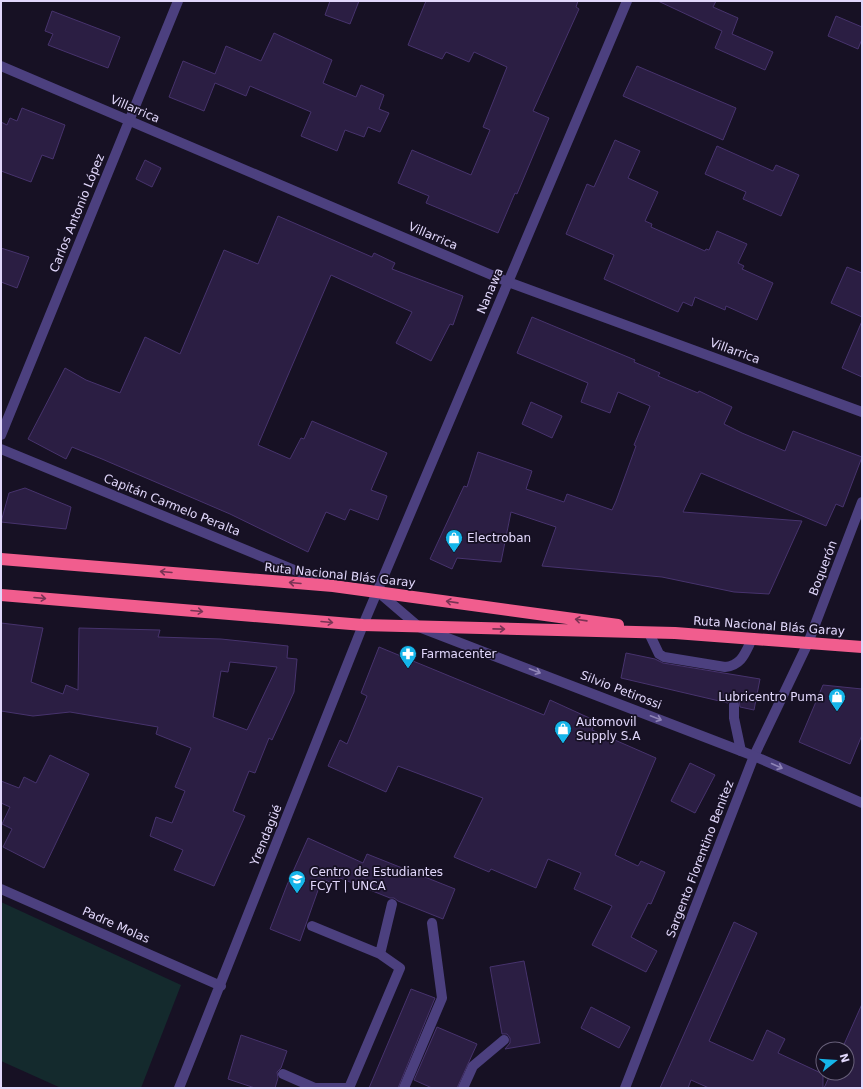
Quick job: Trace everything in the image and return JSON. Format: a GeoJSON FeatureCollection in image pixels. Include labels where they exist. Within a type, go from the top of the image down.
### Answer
{"type":"FeatureCollection","features":[{"type":"Feature","properties":{"kind":"highway","name":"Ruta Nacional Blás Garay"},"geometry":{"type":"LineString","coordinates":[[1,559],[333,586],[675,633],[862,647]]}},
{"type":"Feature","properties":{"kind":"highway","name":"Ruta Nacional Blás Garay"},"geometry":{"type":"LineString","coordinates":[[1,595],[363,625],[675,633]]}},
{"type":"Feature","properties":{"kind":"street","name":"Carlos Antonio López"},"geometry":{"type":"LineString","coordinates":[[1,435],[178,1]]}},
{"type":"Feature","properties":{"kind":"street","name":"Nanawa"},"geometry":{"type":"LineString","coordinates":[[377,591],[627,1]]}},
{"type":"Feature","properties":{"kind":"street","name":"Villarrica"},"geometry":{"type":"LineString","coordinates":[[1,66],[508,282],[862,412]]}},
{"type":"Feature","properties":{"kind":"street","name":"Capitán Carmelo Peralta"},"geometry":{"type":"LineString","coordinates":[[1,449],[333,586]]}},
{"type":"Feature","properties":{"kind":"street","name":"Boquerón"},"geometry":{"type":"LineString","coordinates":[[808,643],[862,502]]}},
{"type":"Feature","properties":{"kind":"street","name":"Yrendagüé"},"geometry":{"type":"LineString","coordinates":[[179,1088],[221,986],[377,591]]}},
{"type":"Feature","properties":{"kind":"street","name":"Silvio Petirossi"},"geometry":{"type":"LineString","coordinates":[[377,591],[420,627],[754,756],[862,803]]}},
{"type":"Feature","properties":{"kind":"street"},"geometry":{"type":"LineString","coordinates":[[649,633],[659,654],[664,658],[724,667],[733,670],[742,660],[752,639]]}},
{"type":"Feature","properties":{"kind":"street","name":"Sargento Florentino Benitez"},"geometry":{"type":"LineString","coordinates":[[625,1088],[754,756],[808,643]]}},
{"type":"Feature","properties":{"kind":"street"},"geometry":{"type":"LineString","coordinates":[[734,705],[734,718],[741,751]]}},
{"type":"Feature","properties":{"kind":"street","name":"Padre Molas"},"geometry":{"type":"LineString","coordinates":[[1,889],[221,986]]}},
{"type":"Feature","properties":{"kind":"street"},"geometry":{"type":"LineString","coordinates":[[380,954],[392,904]]}},
{"type":"Feature","properties":{"kind":"street"},"geometry":{"type":"LineString","coordinates":[[404,1088],[442,998],[432,923]]}},
{"type":"Feature","properties":{"kind":"street"},"geometry":{"type":"LineString","coordinates":[[283,1074],[315,1088],[348,1088],[400,968],[380,954],[312,926]]}},
{"type":"Feature","properties":{"kind":"street"},"geometry":{"type":"LineString","coordinates":[[462,1088],[473,1066],[504,1040]]}},
{"type":"Feature","properties":{"kind":"green space"},"geometry":{"type":"Polygon","coordinates":[[[1,902],[181,985],[141,1088],[61,1088],[1,1061],[1,902]]]}},
{"type":"Feature","properties":{"kind":"building"},"geometry":{"type":"Polygon","coordinates":[[[330,1],[359,1],[350,24],[325,15],[330,1]]]}},
{"type":"Feature","properties":{"kind":"building"},"geometry":{"type":"Polygon","coordinates":[[[426,1],[578,1],[576,7],[579,9],[533,111],[549,118],[517,194],[515,193],[498,233],[426,203],[429,196],[398,183],[412,150],[471,175],[490,130],[483,127],[507,67],[474,52],[469,62],[446,52],[442,59],[408,45],[426,1]]]}},
{"type":"Feature","properties":{"kind":"building"},"geometry":{"type":"Polygon","coordinates":[[[658,1],[716,1],[713,7],[738,18],[732,34],[773,52],[765,70],[715,48],[722,31],[658,1]]]}},
{"type":"Feature","properties":{"kind":"building"},"geometry":{"type":"Polygon","coordinates":[[[52,11],[120,37],[108,68],[48,45],[53,34],[45,31],[52,11]]]}},
{"type":"Feature","properties":{"kind":"building"},"geometry":{"type":"Polygon","coordinates":[[[836,16],[862,27],[862,39],[858,49],[828,36],[836,16]]]}},
{"type":"Feature","properties":{"kind":"building"},"geometry":{"type":"Polygon","coordinates":[[[274,33],[332,60],[323,83],[356,97],[361,85],[384,95],[379,109],[389,113],[380,132],[368,127],[364,137],[345,130],[337,151],[301,136],[311,112],[250,86],[246,96],[215,83],[204,111],[169,97],[183,61],[215,74],[226,46],[261,61],[274,33]]]}},
{"type":"Feature","properties":{"kind":"building"},"geometry":{"type":"Polygon","coordinates":[[[637,66],[736,108],[723,140],[623,96],[637,66]]]}},
{"type":"Feature","properties":{"kind":"building"},"geometry":{"type":"Polygon","coordinates":[[[22,108],[65,125],[53,159],[42,155],[31,182],[1,171],[1,122],[7,125],[10,118],[17,121],[22,108]]]}},
{"type":"Feature","properties":{"kind":"building"},"geometry":{"type":"Polygon","coordinates":[[[615,140],[640,151],[628,178],[658,192],[645,221],[652,224],[651,227],[705,251],[706,249],[709,250],[717,231],[747,244],[738,263],[744,266],[742,269],[773,283],[757,320],[726,306],[725,310],[695,297],[692,306],[683,302],[678,312],[604,279],[614,255],[566,234],[587,184],[594,187],[615,140]]]}},
{"type":"Feature","properties":{"kind":"building"},"geometry":{"type":"Polygon","coordinates":[[[717,146],[773,171],[776,165],[799,175],[781,216],[743,199],[746,192],[705,174],[717,146]]]}},
{"type":"Feature","properties":{"kind":"building"},"geometry":{"type":"Polygon","coordinates":[[[145,160],[161,168],[152,187],[136,179],[145,160]]]}},
{"type":"Feature","properties":{"kind":"building"},"geometry":{"type":"Polygon","coordinates":[[[278,216],[372,257],[374,253],[395,263],[392,269],[463,296],[453,325],[450,324],[431,361],[396,343],[412,312],[331,275],[258,445],[290,459],[301,438],[304,439],[312,421],[387,453],[371,490],[387,496],[378,520],[350,509],[345,520],[326,512],[308,552],[230,514],[102,459],[72,447],[66,459],[28,439],[65,368],[86,380],[120,393],[145,337],[180,354],[224,250],[258,264],[278,216]]]}},
{"type":"Feature","properties":{"kind":"building"},"geometry":{"type":"Polygon","coordinates":[[[1,248],[29,257],[17,288],[1,282],[1,248]]]}},
{"type":"Feature","properties":{"kind":"building"},"geometry":{"type":"Polygon","coordinates":[[[847,267],[862,273],[862,317],[831,303],[847,267]]]}},
{"type":"Feature","properties":{"kind":"building"},"geometry":{"type":"Polygon","coordinates":[[[532,317],[635,360],[634,362],[660,373],[658,376],[698,393],[699,391],[732,407],[724,424],[742,433],[785,451],[793,431],[862,457],[843,507],[836,504],[826,526],[701,473],[683,512],[802,521],[769,594],[734,592],[662,577],[542,566],[556,527],[511,512],[501,562],[457,558],[452,569],[430,559],[464,486],[467,487],[478,452],[532,471],[526,489],[564,502],[567,494],[612,510],[616,501],[636,446],[634,445],[650,406],[618,392],[610,413],[581,402],[588,383],[517,353],[532,317]]]}},
{"type":"Feature","properties":{"kind":"building"},"geometry":{"type":"Polygon","coordinates":[[[862,321],[862,377],[842,368],[862,321]]]}},
{"type":"Feature","properties":{"kind":"building"},"geometry":{"type":"Polygon","coordinates":[[[531,402],[562,416],[552,438],[522,424],[531,402]]]}},
{"type":"Feature","properties":{"kind":"building"},"geometry":{"type":"Polygon","coordinates":[[[25,488],[71,507],[66,529],[1,522],[9,493],[25,488]]]}},
{"type":"Feature","properties":{"kind":"building"},"geometry":{"type":"Polygon","coordinates":[[[1,623],[43,628],[31,682],[63,694],[66,685],[78,690],[79,628],[160,630],[158,637],[221,639],[288,646],[287,658],[297,659],[294,692],[272,740],[269,738],[255,773],[249,771],[233,811],[245,816],[214,886],[174,870],[183,850],[150,836],[156,817],[172,823],[185,791],[175,787],[191,748],[156,734],[158,727],[70,712],[33,716],[1,711],[1,623]],[[230,662],[228,672],[221,671],[213,717],[247,730],[277,667],[230,662]]]}},
{"type":"Feature","properties":{"kind":"building"},"geometry":{"type":"Polygon","coordinates":[[[379,647],[544,715],[550,700],[596,721],[592,730],[656,758],[615,855],[638,866],[641,861],[665,872],[651,904],[648,903],[631,937],[657,951],[646,972],[592,945],[612,906],[574,889],[581,873],[548,859],[536,888],[491,869],[489,872],[454,857],[483,798],[398,766],[386,792],[328,766],[340,740],[347,744],[367,696],[361,693],[379,647]]]}},
{"type":"Feature","properties":{"kind":"building"},"geometry":{"type":"Polygon","coordinates":[[[626,653],[655,659],[663,663],[760,679],[754,710],[740,707],[739,701],[734,699],[730,700],[728,703],[621,678],[626,653]]]}},
{"type":"Feature","properties":{"kind":"building","name":"Lubricentro Puma"},"geometry":{"type":"Polygon","coordinates":[[[823,685],[862,689],[862,735],[850,764],[799,742],[823,685]]]}},
{"type":"Feature","properties":{"kind":"building"},"geometry":{"type":"Polygon","coordinates":[[[50,755],[89,774],[44,868],[3,847],[12,829],[2,824],[10,807],[1,803],[1,781],[19,788],[24,777],[36,783],[50,755]]]}},
{"type":"Feature","properties":{"kind":"building"},"geometry":{"type":"Polygon","coordinates":[[[690,763],[715,775],[695,813],[671,801],[690,763]]]}},
{"type":"Feature","properties":{"kind":"building"},"geometry":{"type":"Polygon","coordinates":[[[308,838],[363,863],[367,854],[455,889],[443,919],[394,898],[390,898],[340,878],[337,885],[322,879],[300,941],[270,929],[287,885],[308,838]]]}},
{"type":"Feature","properties":{"kind":"building"},"geometry":{"type":"Polygon","coordinates":[[[734,922],[757,933],[709,1041],[753,1061],[767,1030],[785,1039],[778,1053],[815,1070],[815,1081],[823,1081],[823,1088],[709,1088],[691,1080],[688,1088],[660,1088],[734,922]]]}},
{"type":"Feature","properties":{"kind":"building"},"geometry":{"type":"Polygon","coordinates":[[[524,961],[540,1043],[505,1049],[510,1043],[510,1038],[507,1034],[502,1034],[490,967],[524,961]]]}},
{"type":"Feature","properties":{"kind":"building"},"geometry":{"type":"Polygon","coordinates":[[[411,989],[435,998],[398,1088],[369,1088],[411,989]]]}},
{"type":"Feature","properties":{"kind":"building"},"geometry":{"type":"Polygon","coordinates":[[[862,1004],[862,1088],[824,1088],[827,1081],[855,1081],[855,1041],[846,1041],[862,1004]]]}},
{"type":"Feature","properties":{"kind":"building"},"geometry":{"type":"Polygon","coordinates":[[[591,1007],[630,1027],[619,1048],[581,1028],[591,1007]]]}},
{"type":"Feature","properties":{"kind":"building"},"geometry":{"type":"Polygon","coordinates":[[[437,1027],[477,1044],[457,1088],[432,1088],[414,1080],[437,1027]]]}},
{"type":"Feature","properties":{"kind":"building"},"geometry":{"type":"Polygon","coordinates":[[[241,1035],[287,1051],[281,1068],[277,1072],[278,1078],[275,1088],[255,1088],[228,1079],[241,1035]]]}},
{"type":"Feature","properties":{"kind":"place","name":"Electroban"},"geometry":{"type":"Point","coordinates":[454,553]}},
{"type":"Feature","properties":{"kind":"place","name":"Farmacenter"},"geometry":{"type":"Point","coordinates":[408,669]}},
{"type":"Feature","properties":{"kind":"place","name":"Lubricentro Puma"},"geometry":{"type":"Point","coordinates":[837,712]}},
{"type":"Feature","properties":{"kind":"place","name":"Automovil Supply S.A"},"geometry":{"type":"Point","coordinates":[563,744]}},
{"type":"Feature","properties":{"kind":"place","name":"Centro de Estudiantes FCyT | UNCA"},"geometry":{"type":"Point","coordinates":[297,894]}}]}
